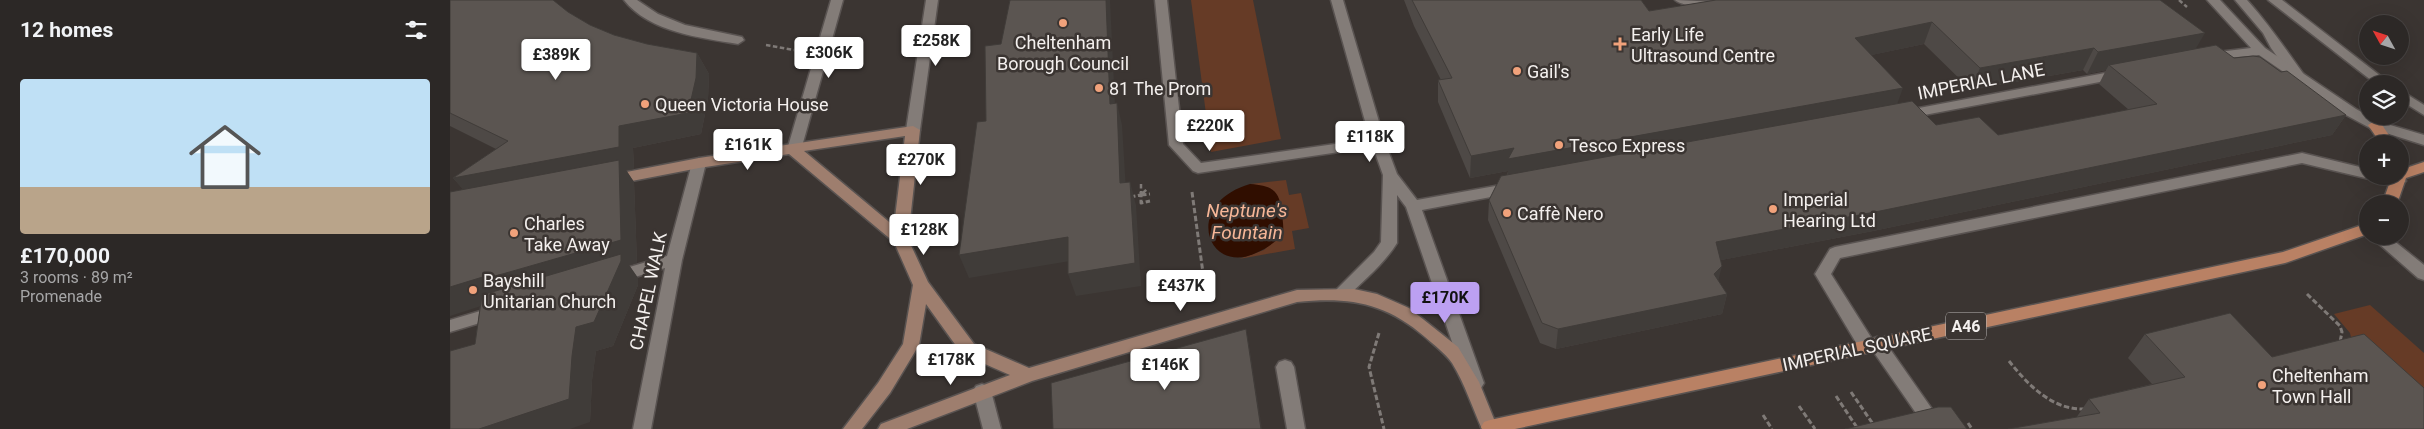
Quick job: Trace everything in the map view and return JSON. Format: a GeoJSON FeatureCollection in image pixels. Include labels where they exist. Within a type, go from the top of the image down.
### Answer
{"type":"FeatureCollection","features":[{"type":"Feature","properties":{"kind":"main road"},"geometry":{"type":"LineString","coordinates":[[2375,125],[2382,135]]}},
{"type":"Feature","properties":{"kind":"main road"},"geometry":{"type":"LineString","coordinates":[[2409,173],[2424,167]]}},
{"type":"Feature","properties":{"kind":"main road","name":"IMPERIAL SQUARE"},"geometry":{"type":"LineString","coordinates":[[1490,428],[2285,257],[2359,231]]}},
{"type":"Feature","properties":{"kind":"street"},"geometry":{"type":"LineString","coordinates":[[630,0],[656,18],[680,28],[738,40]]}},
{"type":"Feature","properties":{"kind":"street"},"geometry":{"type":"LineString","coordinates":[[794,150],[837,0]]}},
{"type":"Feature","properties":{"kind":"street"},"geometry":{"type":"LineString","coordinates":[[900,240],[913,130],[932,0]]}},
{"type":"Feature","properties":{"kind":"street"},"geometry":{"type":"LineString","coordinates":[[1161,0],[1176,145],[1198,172],[1378,142]]}},
{"type":"Feature","properties":{"kind":"street"},"geometry":{"type":"LineString","coordinates":[[1337,0],[1378,142],[1390,174],[1413,206],[1490,428]]}},
{"type":"Feature","properties":{"kind":"street"},"geometry":{"type":"LineString","coordinates":[[1681,0],[1701,4],[1731,6]]}},
{"type":"Feature","properties":{"kind":"street"},"geometry":{"type":"LineString","coordinates":[[2213,0],[2261,51],[2359,116]]}},
{"type":"Feature","properties":{"kind":"street"},"geometry":{"type":"LineString","coordinates":[[2241,0],[2264,27],[2298,76]]}},
{"type":"Feature","properties":{"kind":"street"},"geometry":{"type":"LineString","coordinates":[[2274,0],[2373,75]]}},
{"type":"Feature","properties":{"kind":"street"},"geometry":{"type":"LineString","coordinates":[[2198,60],[2238,52],[2261,51]]}},
{"type":"Feature","properties":{"kind":"street","name":"IMPERIAL LANE"},"geometry":{"type":"LineString","coordinates":[[1894,116],[2140,71]]}},
{"type":"Feature","properties":{"kind":"street"},"geometry":{"type":"LineString","coordinates":[[2409,100],[2424,111]]}},
{"type":"Feature","properties":{"kind":"street"},"geometry":{"type":"LineString","coordinates":[[2375,125],[2424,140]]}},
{"type":"Feature","properties":{"kind":"street"},"geometry":{"type":"LineString","coordinates":[[594,183],[699,163],[794,150],[913,130]]}},
{"type":"Feature","properties":{"kind":"street"},"geometry":{"type":"LineString","coordinates":[[794,150],[900,240],[921,285],[968,349],[1028,375]]}},
{"type":"Feature","properties":{"kind":"street"},"geometry":{"type":"LineString","coordinates":[[1937,429],[1872,345],[1823,274],[1835,253],[2302,158],[2359,172]]}},
{"type":"Feature","properties":{"kind":"street","name":"CHAPEL WALK"},"geometry":{"type":"LineString","coordinates":[[642,429],[674,260],[699,163]]}},
{"type":"Feature","properties":{"kind":"street"},"geometry":{"type":"LineString","coordinates":[[1341,293],[1380,256],[1389,243],[1390,174]]}},
{"type":"Feature","properties":{"kind":"street"},"geometry":{"type":"LineString","coordinates":[[1413,206],[1521,186]]}},
{"type":"Feature","properties":{"kind":"street"},"geometry":{"type":"LineString","coordinates":[[2389,245],[2424,274]]}},
{"type":"Feature","properties":{"kind":"street"},"geometry":{"type":"LineString","coordinates":[[599,282],[674,260]]}},
{"type":"Feature","properties":{"kind":"street"},"geometry":{"type":"LineString","coordinates":[[852,429],[884,388],[911,346],[921,285]]}},
{"type":"Feature","properties":{"kind":"street"},"geometry":{"type":"LineString","coordinates":[[887,429],[1028,375],[1209,320],[1297,296],[1341,293],[1365,296],[1388,303],[1418,320],[1457,357],[1490,428]]}},
{"type":"Feature","properties":{"kind":"street"},"geometry":{"type":"LineString","coordinates":[[450,326],[515,307]]}},
{"type":"Feature","properties":{"kind":"street"},"geometry":{"type":"LineString","coordinates":[[1285,367],[1296,429]]}},
{"type":"Feature","properties":{"kind":"street"},"geometry":{"type":"LineString","coordinates":[[982,392],[992,429]]}},
{"type":"Feature","properties":{"kind":"path"},"geometry":{"type":"LineString","coordinates":[[738,40],[821,55]]}},
{"type":"Feature","properties":{"kind":"path"},"geometry":{"type":"LineString","coordinates":[[1198,172],[1192,189],[1209,320]]}},
{"type":"Feature","properties":{"kind":"path"},"geometry":{"type":"LineString","coordinates":[[1141,184],[1141,202],[1150,201]]}},
{"type":"Feature","properties":{"kind":"path"},"geometry":{"type":"LineString","coordinates":[[1141,195],[1148,189]]}},
{"type":"Feature","properties":{"kind":"path"},"geometry":{"type":"LineString","coordinates":[[1123,199],[1150,194]]}},
{"type":"Feature","properties":{"kind":"path"},"geometry":{"type":"LineString","coordinates":[[2307,294],[2340,326],[2341,339],[2338,348]]}},
{"type":"Feature","properties":{"kind":"path"},"geometry":{"type":"LineString","coordinates":[[1384,429],[1369,366],[1388,303]]}},
{"type":"Feature","properties":{"kind":"path"},"geometry":{"type":"LineString","coordinates":[[2009,361],[2022,378],[2040,394],[2063,406],[2082,410],[2091,407]]}},
{"type":"Feature","properties":{"kind":"path"},"geometry":{"type":"LineString","coordinates":[[1851,392],[1875,427]]}},
{"type":"Feature","properties":{"kind":"path"},"geometry":{"type":"LineString","coordinates":[[1836,396],[1858,429]]}},
{"type":"Feature","properties":{"kind":"path"},"geometry":{"type":"LineString","coordinates":[[1799,406],[1815,429]]}},
{"type":"Feature","properties":{"kind":"path"},"geometry":{"type":"LineString","coordinates":[[1764,415],[1772,429]]}},
{"type":"Feature","properties":{"kind":"shaded area"},"geometry":{"type":"Polygon","coordinates":[[[1191,0],[1253,0],[1281,139],[1211,152],[1191,0]]]}},
{"type":"Feature","properties":{"kind":"shaded area"},"geometry":{"type":"Polygon","coordinates":[[[1286,180],[1289,195],[1301,193],[1309,228],[1292,231],[1295,249],[1239,259],[1264,250],[1283,232],[1270,188],[1250,184],[1286,180]]]}},
{"type":"Feature","properties":{"kind":"shaded area"},"geometry":{"type":"Polygon","coordinates":[[[2370,305],[2424,353],[2424,419],[2355,354],[2350,333],[2334,314],[2370,305]]]}},
{"type":"Feature","properties":{"kind":"water","name":"Neptune's Fountain"},"geometry":{"type":"Polygon","coordinates":[[[1250,184],[1269,188],[1279,198],[1283,232],[1278,239],[1256,253],[1239,257],[1225,255],[1215,247],[1209,235],[1209,221],[1215,206],[1229,194],[1250,184]]]}},
{"type":"Feature","properties":{"kind":"building"},"geometry":{"type":"Polygon","coordinates":[[[450,0],[553,0],[568,12],[590,25],[614,35],[647,44],[697,53],[696,78],[688,113],[619,126],[619,147],[453,178],[508,141],[450,113],[450,0]]]}},
{"type":"Feature","properties":{"kind":"building"},"geometry":{"type":"Polygon","coordinates":[[[1010,0],[1106,0],[1110,104],[1117,103],[1120,183],[1130,182],[1135,263],[1068,274],[1068,237],[959,255],[977,122],[986,121],[985,46],[1001,44],[1010,0]]]}},
{"type":"Feature","properties":{"kind":"building"},"geometry":{"type":"Polygon","coordinates":[[[1412,0],[1641,0],[1649,11],[1716,0],[2160,0],[2205,33],[2098,52],[2094,48],[1980,68],[1932,22],[1855,38],[1903,88],[1508,159],[1514,148],[1471,156],[1438,80],[1452,78],[1412,0]]]}},
{"type":"Feature","properties":{"kind":"building"},"geometry":{"type":"Polygon","coordinates":[[[2216,45],[2234,58],[2260,57],[2281,72],[2287,71],[2346,115],[1880,211],[1716,242],[1722,266],[1714,274],[1727,294],[1558,329],[1542,323],[1489,200],[1501,176],[1912,101],[1936,125],[1979,117],[1998,135],[2157,104],[2109,65],[2216,45]]]}},
{"type":"Feature","properties":{"kind":"building"},"geometry":{"type":"Polygon","coordinates":[[[619,160],[621,240],[485,279],[486,276],[450,287],[450,192],[619,160]]]}},
{"type":"Feature","properties":{"kind":"building"},"geometry":{"type":"Polygon","coordinates":[[[621,254],[621,261],[594,322],[576,327],[569,399],[479,429],[450,429],[450,351],[475,344],[482,295],[621,254]]]}},
{"type":"Feature","properties":{"kind":"building","name":"Cheltenham Town Hall"},"geometry":{"type":"Polygon","coordinates":[[[2230,313],[2272,357],[2364,334],[2424,388],[2424,429],[2008,429],[2100,413],[2089,399],[2185,377],[2145,334],[2230,313]]]}},
{"type":"Feature","properties":{"kind":"building"},"geometry":{"type":"Polygon","coordinates":[[[1246,329],[1261,429],[1053,429],[1051,383],[1246,329]]]}},
{"type":"Feature","properties":{"kind":"building"},"geometry":{"type":"Polygon","coordinates":[[[1938,407],[1951,407],[1967,429],[1845,429],[1938,407]]]}},
{"type":"Feature","properties":{"kind":"place","name":"Cheltenham Borough Council"},"geometry":{"type":"Point","coordinates":[1063,23]}},
{"type":"Feature","properties":{"kind":"place","name":"Early Life Ultrasound Centre"},"geometry":{"type":"Point","coordinates":[1620,44]}},
{"type":"Feature","properties":{"kind":"place","name":"Gail's"},"geometry":{"type":"Point","coordinates":[1517,71]}},
{"type":"Feature","properties":{"kind":"place","name":"81 The Prom"},"geometry":{"type":"Point","coordinates":[1099,88]}},
{"type":"Feature","properties":{"kind":"place","name":"Queen Victoria House"},"geometry":{"type":"Point","coordinates":[645,104]}},
{"type":"Feature","properties":{"kind":"place","name":"Tesco Express"},"geometry":{"type":"Point","coordinates":[1559,145]}},
{"type":"Feature","properties":{"kind":"place","name":"Imperial Hearing Ltd"},"geometry":{"type":"Point","coordinates":[1773,209]}},
{"type":"Feature","properties":{"kind":"place","name":"Caffè Nero"},"geometry":{"type":"Point","coordinates":[1507,213]}},
{"type":"Feature","properties":{"kind":"place","name":"Charles Take Away"},"geometry":{"type":"Point","coordinates":[514,233]}},
{"type":"Feature","properties":{"kind":"place","name":"Bayshill Unitarian Church"},"geometry":{"type":"Point","coordinates":[473,290]}},
{"type":"Feature","properties":{"kind":"place","name":"Cheltenham Town Hall"},"geometry":{"type":"Point","coordinates":[2262,385]}}]}
